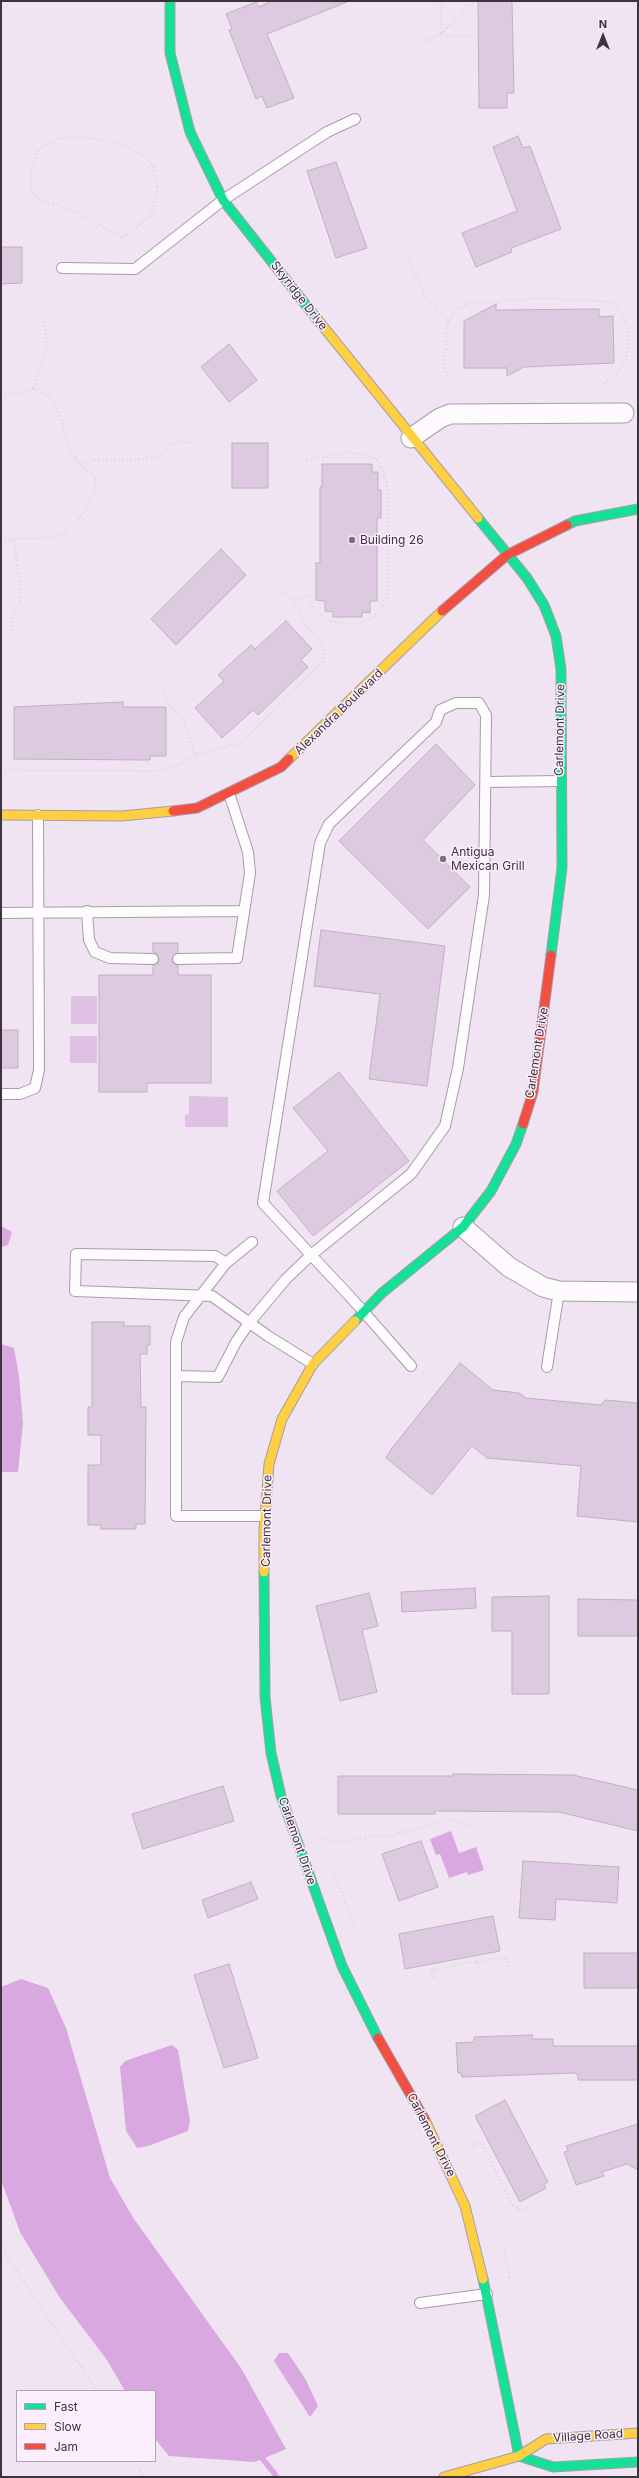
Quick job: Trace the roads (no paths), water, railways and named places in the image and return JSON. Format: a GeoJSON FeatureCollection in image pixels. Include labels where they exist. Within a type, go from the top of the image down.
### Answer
{"type":"FeatureCollection","features":[{"type":"Feature","properties":{"kind":"street","name":"Skyridge Drive"},"geometry":{"type":"LineString","coordinates":[[170,1],[170,53],[190,132],[223,200],[507,555]]}},
{"type":"Feature","properties":{"kind":"street"},"geometry":{"type":"LineString","coordinates":[[412,438],[440,418],[450,414],[624,413]]}},
{"type":"Feature","properties":{"kind":"street","name":"Alexandra Boulevard"},"geometry":{"type":"LineString","coordinates":[[1,815],[122,816],[196,808],[229,793],[281,767],[439,614],[507,555],[574,521],[638,509]]}},
{"type":"Feature","properties":{"kind":"street","name":"Carlemont Drive"},"geometry":{"type":"LineString","coordinates":[[507,555],[527,578],[544,605],[556,636],[561,669],[560,782],[562,868],[532,1092],[516,1144],[491,1191],[463,1227],[382,1293],[313,1364],[282,1419],[269,1464],[265,1516],[265,1697],[271,1753],[281,1796],[342,1966],[376,2034],[420,2112],[466,2206],[487,2294],[519,2456]]}},
{"type":"Feature","properties":{"kind":"street"},"geometry":{"type":"LineString","coordinates":[[463,1227],[509,1267],[543,1287],[559,1291],[638,1292]]}},
{"type":"Feature","properties":{"kind":"street","name":"Village Road"},"geometry":{"type":"LineString","coordinates":[[444,2477],[519,2456],[546,2439],[638,2433]]}},
{"type":"Feature","properties":{"kind":"street"},"geometry":{"type":"LineString","coordinates":[[519,2456],[553,2467],[638,2462]]}},
{"type":"Feature","properties":{"kind":"lane"},"geometry":{"type":"LineString","coordinates":[[62,268],[135,268],[223,200],[328,132],[355,119]]}},
{"type":"Feature","properties":{"kind":"lane"},"geometry":{"type":"LineString","coordinates":[[177,1376],[218,1377],[236,1342],[249,1323],[286,1279],[311,1255],[411,1174],[445,1126],[458,1068],[484,901],[487,782],[486,715],[479,703],[456,703],[440,710],[436,722],[329,824],[320,843],[263,1203],[311,1255],[363,1311],[411,1366]]}},
{"type":"Feature","properties":{"kind":"lane"},"geometry":{"type":"LineString","coordinates":[[487,782],[560,782]]}},
{"type":"Feature","properties":{"kind":"lane"},"geometry":{"type":"LineString","coordinates":[[178,959],[237,958],[250,873],[248,852],[229,793]]}},
{"type":"Feature","properties":{"kind":"lane"},"geometry":{"type":"LineString","coordinates":[[1,1094],[20,1094],[35,1088],[39,1070],[38,815]]}},
{"type":"Feature","properties":{"kind":"lane"},"geometry":{"type":"LineString","coordinates":[[1,913],[87,911],[244,912]]}},
{"type":"Feature","properties":{"kind":"lane"},"geometry":{"type":"LineString","coordinates":[[87,911],[89,940],[95,952],[110,958],[153,959]]}},
{"type":"Feature","properties":{"kind":"lane"},"geometry":{"type":"LineString","coordinates":[[252,1242],[226,1263],[184,1317],[176,1342],[176,1516],[265,1516]]}},
{"type":"Feature","properties":{"kind":"lane"},"geometry":{"type":"LineString","coordinates":[[226,1263],[216,1256],[76,1254],[76,1291],[212,1296],[249,1323],[313,1364]]}},
{"type":"Feature","properties":{"kind":"lane"},"geometry":{"type":"LineString","coordinates":[[546,1367],[559,1291]]}},
{"type":"Feature","properties":{"kind":"lane"},"geometry":{"type":"LineString","coordinates":[[420,2303],[487,2294]]}},
{"type":"Feature","properties":{"kind":"waterway"},"geometry":{"type":"LineString","coordinates":[[259,2454],[277,2477]]}},
{"type":"Feature","properties":{"kind":"place","name":"Building 26"},"geometry":{"type":"Point","coordinates":[352,540]}},
{"type":"Feature","properties":{"kind":"place","name":"Antigua Mexican Grill"},"geometry":{"type":"Point","coordinates":[443,859]}}]}
